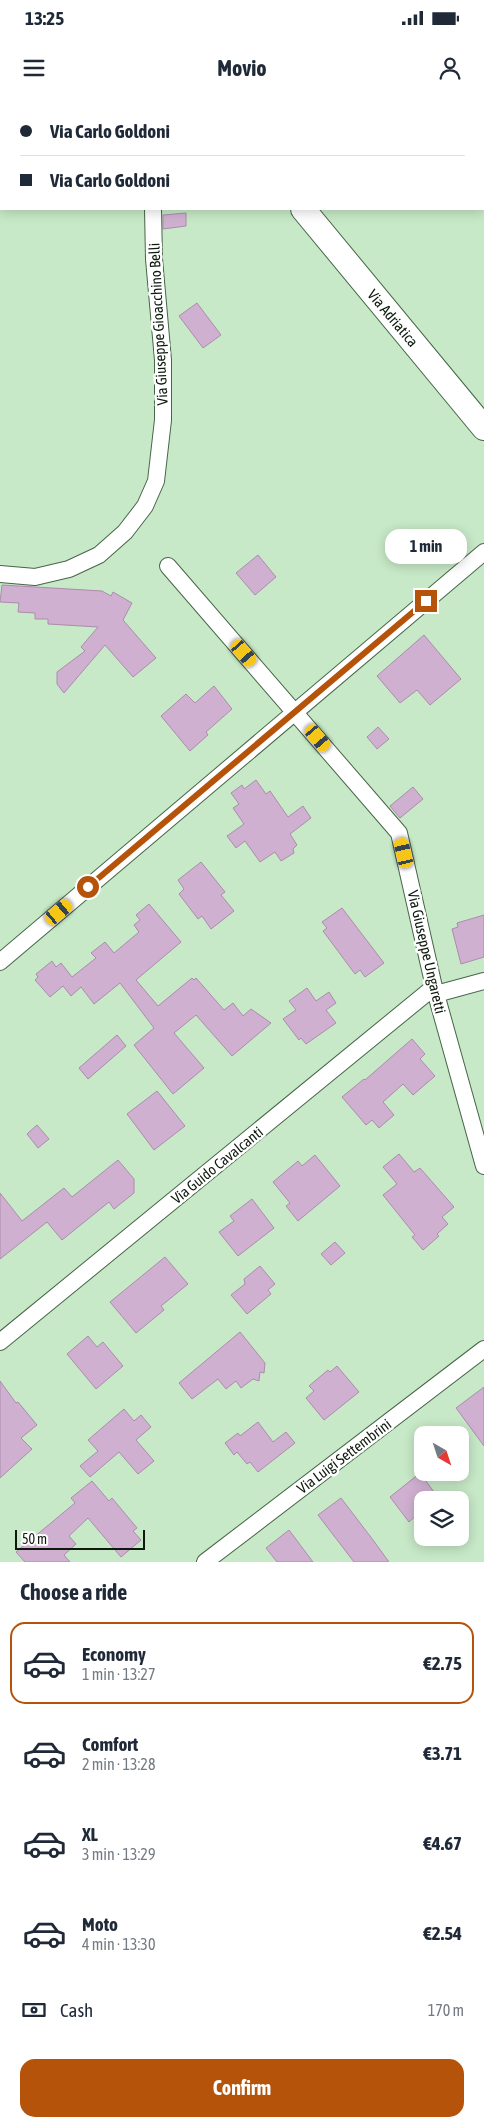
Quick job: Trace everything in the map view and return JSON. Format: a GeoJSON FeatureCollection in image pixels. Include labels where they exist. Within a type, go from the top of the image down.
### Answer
{"type":"FeatureCollection","features":[{"type":"Feature","properties":{"kind":"street","name":"Via Giuseppe Gioacchino Belli"},"geometry":{"type":"LineString","coordinates":[[0,574],[35,576],[69,569],[100,555],[125,532],[145,506],[156,481],[163,420],[162,360],[154,259],[153,210]]}},
{"type":"Feature","properties":{"kind":"street","name":"Via Adriatica"},"geometry":{"type":"LineString","coordinates":[[304,210],[484,428]]}},
{"type":"Feature","properties":{"kind":"street"},"geometry":{"type":"LineString","coordinates":[[0,962],[484,552]]}},
{"type":"Feature","properties":{"kind":"street","name":"Via Giuseppe Ungaretti"},"geometry":{"type":"LineString","coordinates":[[168,566],[399,833],[435,991],[484,1166]]}},
{"type":"Feature","properties":{"kind":"street"},"geometry":{"type":"LineString","coordinates":[[435,991],[484,981]]}},
{"type":"Feature","properties":{"kind":"street","name":"Via Guido Cavalcanti"},"geometry":{"type":"LineString","coordinates":[[0,1342],[435,991]]}},
{"type":"Feature","properties":{"kind":"street","name":"Via Luigi Settembrini"},"geometry":{"type":"LineString","coordinates":[[205,1562],[484,1349]]}},
{"type":"Feature","properties":{"kind":"building"},"geometry":{"type":"Polygon","coordinates":[[[186,213],[186,226],[163,229],[163,215],[186,213]]]}},
{"type":"Feature","properties":{"kind":"building"},"geometry":{"type":"Polygon","coordinates":[[[197,303],[221,335],[203,348],[179,316],[197,303]]]}},
{"type":"Feature","properties":{"kind":"building"},"geometry":{"type":"Polygon","coordinates":[[[258,555],[276,577],[255,595],[236,573],[258,555]]]}},
{"type":"Feature","properties":{"kind":"building"},"geometry":{"type":"Polygon","coordinates":[[[2,585],[102,591],[111,596],[113,592],[132,603],[123,620],[156,658],[133,677],[105,645],[64,693],[57,684],[57,672],[85,651],[81,647],[98,627],[48,624],[48,619],[35,619],[35,613],[18,612],[19,603],[0,602],[2,585]]]}},
{"type":"Feature","properties":{"kind":"building"},"geometry":{"type":"Polygon","coordinates":[[[424,635],[461,679],[430,705],[417,690],[400,703],[377,676],[424,635]]]}},
{"type":"Feature","properties":{"kind":"building"},"geometry":{"type":"Polygon","coordinates":[[[214,686],[232,709],[206,732],[208,735],[190,751],[161,716],[186,694],[195,703],[214,686]]]}},
{"type":"Feature","properties":{"kind":"building"},"geometry":{"type":"Polygon","coordinates":[[[378,727],[389,739],[377,749],[367,737],[378,727]]]}},
{"type":"Feature","properties":{"kind":"building"},"geometry":{"type":"Polygon","coordinates":[[[256,780],[266,794],[270,791],[288,817],[303,806],[311,818],[290,834],[297,845],[293,849],[294,853],[281,861],[275,852],[260,862],[245,841],[236,848],[227,836],[244,824],[233,808],[239,804],[231,793],[242,785],[244,789],[256,780]]]}},
{"type":"Feature","properties":{"kind":"building"},"geometry":{"type":"Polygon","coordinates":[[[413,787],[423,799],[400,818],[390,806],[413,787]]]}},
{"type":"Feature","properties":{"kind":"building"},"geometry":{"type":"Polygon","coordinates":[[[201,862],[225,892],[221,895],[234,911],[211,929],[202,916],[198,919],[179,894],[184,889],[178,880],[201,862]]]}},
{"type":"Feature","properties":{"kind":"building"},"geometry":{"type":"Polygon","coordinates":[[[149,904],[181,942],[136,980],[158,1006],[192,978],[194,980],[196,978],[224,1010],[233,1003],[243,1016],[251,1009],[271,1023],[232,1056],[196,1015],[174,1033],[204,1068],[173,1094],[134,1045],[154,1028],[120,983],[94,1004],[81,987],[71,996],[63,986],[50,997],[35,980],[38,977],[36,974],[52,961],[56,967],[61,963],[72,977],[96,958],[91,953],[105,942],[114,953],[139,932],[134,925],[140,920],[136,915],[149,904]]]}},
{"type":"Feature","properties":{"kind":"building"},"geometry":{"type":"Polygon","coordinates":[[[342,908],[384,963],[365,977],[360,970],[355,974],[323,931],[327,928],[322,922],[342,908]]]}},
{"type":"Feature","properties":{"kind":"building"},"geometry":{"type":"Polygon","coordinates":[[[484,915],[484,957],[461,964],[452,929],[458,927],[457,923],[484,915]]]}},
{"type":"Feature","properties":{"kind":"building"},"geometry":{"type":"Polygon","coordinates":[[[307,988],[316,1001],[329,992],[336,1003],[326,1010],[336,1023],[306,1044],[301,1038],[299,1040],[283,1019],[296,1010],[289,1001],[307,988]]]}},
{"type":"Feature","properties":{"kind":"building"},"geometry":{"type":"Polygon","coordinates":[[[117,1035],[126,1046],[88,1079],[79,1068],[117,1035]]]}},
{"type":"Feature","properties":{"kind":"building"},"geometry":{"type":"Polygon","coordinates":[[[412,1039],[425,1054],[420,1059],[435,1076],[413,1095],[403,1084],[383,1102],[394,1115],[379,1128],[372,1120],[366,1125],[342,1097],[365,1080],[412,1039]]]}},
{"type":"Feature","properties":{"kind":"building"},"geometry":{"type":"Polygon","coordinates":[[[157,1091],[185,1126],[154,1150],[127,1114],[157,1091]]]}},
{"type":"Feature","properties":{"kind":"building"},"geometry":{"type":"Polygon","coordinates":[[[37,1125],[49,1139],[38,1148],[27,1134],[37,1125]]]}},
{"type":"Feature","properties":{"kind":"building"},"geometry":{"type":"Polygon","coordinates":[[[399,1154],[414,1172],[420,1168],[454,1207],[442,1217],[448,1224],[437,1234],[439,1236],[423,1250],[412,1237],[415,1235],[383,1195],[397,1184],[383,1167],[399,1154]]]}},
{"type":"Feature","properties":{"kind":"building"},"geometry":{"type":"Polygon","coordinates":[[[315,1155],[340,1186],[298,1221],[286,1206],[290,1203],[273,1182],[298,1161],[302,1166],[315,1155]]]}},
{"type":"Feature","properties":{"kind":"building"},"geometry":{"type":"Polygon","coordinates":[[[118,1160],[134,1179],[134,1193],[114,1209],[109,1202],[62,1240],[47,1222],[0,1259],[0,1193],[22,1221],[64,1188],[72,1197],[118,1160]]]}},
{"type":"Feature","properties":{"kind":"building"},"geometry":{"type":"Polygon","coordinates":[[[252,1199],[274,1228],[238,1256],[219,1232],[234,1221],[230,1216],[252,1199]]]}},
{"type":"Feature","properties":{"kind":"building"},"geometry":{"type":"Polygon","coordinates":[[[335,1242],[345,1253],[331,1265],[321,1254],[335,1242]]]}},
{"type":"Feature","properties":{"kind":"building"},"geometry":{"type":"Polygon","coordinates":[[[165,1257],[188,1284],[161,1306],[164,1310],[136,1333],[110,1302],[165,1257]]]}},
{"type":"Feature","properties":{"kind":"building"},"geometry":{"type":"Polygon","coordinates":[[[260,1266],[275,1284],[268,1290],[271,1294],[247,1314],[231,1295],[245,1284],[244,1279],[260,1266]]]}},
{"type":"Feature","properties":{"kind":"building"},"geometry":{"type":"Polygon","coordinates":[[[240,1332],[265,1363],[264,1373],[260,1372],[259,1381],[253,1379],[241,1388],[236,1381],[226,1389],[218,1379],[192,1399],[179,1383],[240,1332]]]}},
{"type":"Feature","properties":{"kind":"building"},"geometry":{"type":"Polygon","coordinates":[[[88,1336],[97,1347],[103,1342],[123,1366],[96,1389],[67,1354],[88,1336]]]}},
{"type":"Feature","properties":{"kind":"building"},"geometry":{"type":"Polygon","coordinates":[[[337,1366],[359,1392],[324,1420],[306,1398],[314,1391],[309,1386],[328,1370],[330,1372],[337,1366]]]}},
{"type":"Feature","properties":{"kind":"building"},"geometry":{"type":"Polygon","coordinates":[[[0,1381],[16,1403],[18,1402],[37,1425],[21,1438],[32,1449],[0,1478],[0,1381]]]}},
{"type":"Feature","properties":{"kind":"building"},"geometry":{"type":"Polygon","coordinates":[[[484,1387],[484,1446],[456,1408],[484,1387]]]}},
{"type":"Feature","properties":{"kind":"building"},"geometry":{"type":"Polygon","coordinates":[[[124,1409],[134,1421],[141,1415],[151,1427],[136,1440],[154,1461],[138,1474],[119,1452],[90,1477],[80,1466],[98,1451],[88,1440],[124,1409]]]}},
{"type":"Feature","properties":{"kind":"building"},"geometry":{"type":"Polygon","coordinates":[[[258,1422],[273,1442],[286,1432],[295,1443],[258,1472],[250,1462],[247,1464],[237,1452],[234,1455],[225,1443],[238,1433],[240,1436],[258,1422]]]}},
{"type":"Feature","properties":{"kind":"building"},"geometry":{"type":"Polygon","coordinates":[[[414,1478],[414,1481],[426,1481],[433,1491],[414,1491],[414,1517],[409,1522],[390,1497],[414,1478]]]}},
{"type":"Feature","properties":{"kind":"building"},"geometry":{"type":"Polygon","coordinates":[[[92,1481],[109,1501],[112,1498],[137,1528],[133,1531],[141,1540],[121,1557],[88,1518],[69,1536],[76,1544],[64,1555],[70,1562],[25,1562],[16,1552],[75,1503],[71,1498],[92,1481]]]}},
{"type":"Feature","properties":{"kind":"building"},"geometry":{"type":"Polygon","coordinates":[[[341,1498],[389,1562],[354,1562],[318,1515],[341,1498]]]}},
{"type":"Feature","properties":{"kind":"building"},"geometry":{"type":"Polygon","coordinates":[[[289,1530],[313,1562],[277,1562],[266,1548],[289,1530]]]}},
{"type":"Feature","properties":{"kind":"route"},"geometry":{"type":"LineString","coordinates":[[88,887],[426,601]]}}]}
